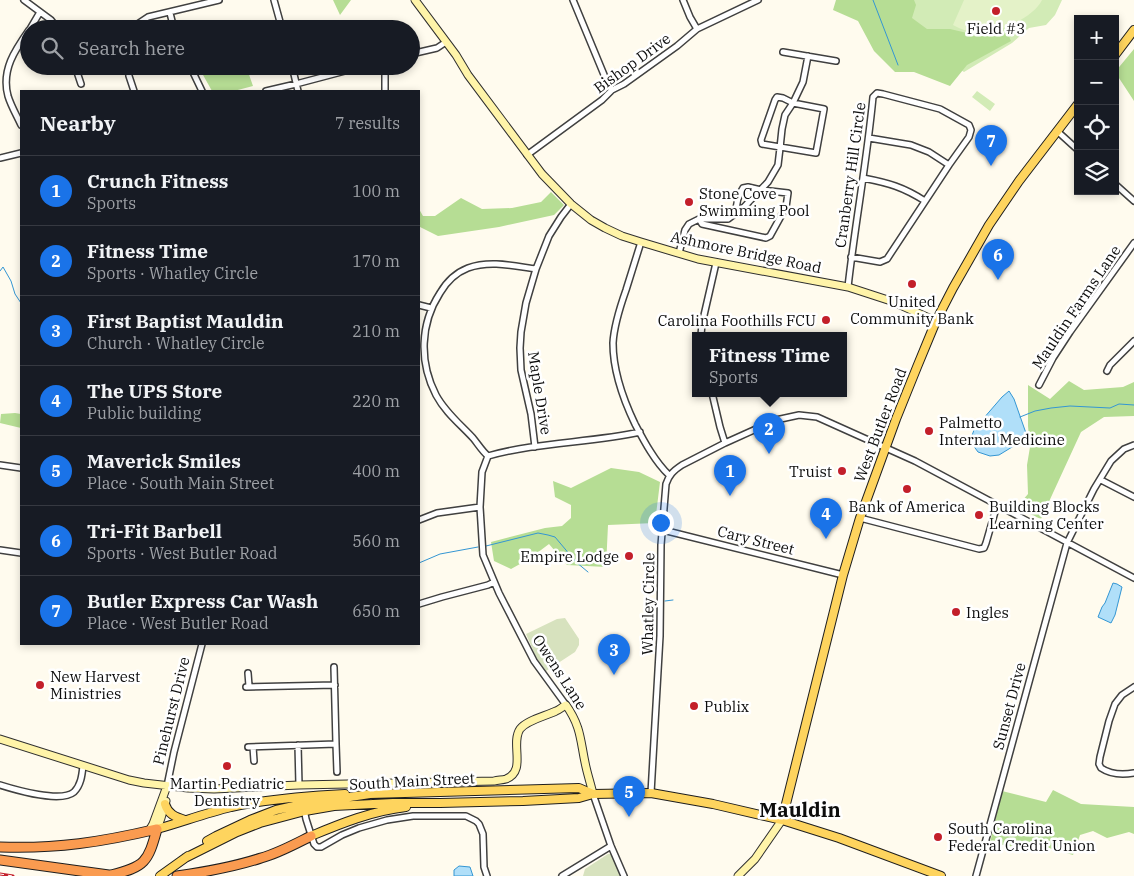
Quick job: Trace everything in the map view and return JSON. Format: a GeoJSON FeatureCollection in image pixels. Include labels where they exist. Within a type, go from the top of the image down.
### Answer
{"type":"FeatureCollection","features":[{"type":"Feature","properties":{"kind":"highway"},"geometry":{"type":"LineString","coordinates":[[0,846],[41,848],[80,844],[104,841],[153,830],[150,853],[143,863],[127,872],[111,875]]}},
{"type":"Feature","properties":{"kind":"highway"},"geometry":{"type":"LineString","coordinates":[[177,876],[196,874],[254,860],[283,850],[311,836]]}},
{"type":"Feature","properties":{"kind":"highway"},"geometry":{"type":"LineString","coordinates":[[0,860],[121,876]]}},
{"type":"Feature","properties":{"kind":"main road"},"geometry":{"type":"LineString","coordinates":[[1119,50],[1134,30]]}},
{"type":"Feature","properties":{"kind":"main road","name":"West Butler Road"},"geometry":{"type":"LineString","coordinates":[[782,820],[843,575],[860,518],[896,419],[936,321],[989,225],[1019,181],[1077,105]]}},
{"type":"Feature","properties":{"kind":"main road","name":"South Main Street"},"geometry":{"type":"LineString","coordinates":[[304,807],[370,794],[579,788],[593,794]]}},
{"type":"Feature","properties":{"kind":"main road","name":"South Main Street"},"geometry":{"type":"LineString","coordinates":[[160,876],[216,836],[276,810],[393,803],[523,801],[578,798],[593,794],[651,793],[782,820],[857,844],[941,876]]}},
{"type":"Feature","properties":{"kind":"main road"},"geometry":{"type":"LineString","coordinates":[[153,830],[230,808],[264,801],[330,794],[370,794]]}},
{"type":"Feature","properties":{"kind":"main road"},"geometry":{"type":"LineString","coordinates":[[311,836],[375,812],[440,803]]}},
{"type":"Feature","properties":{"kind":"main road"},"geometry":{"type":"LineString","coordinates":[[165,804],[172,815],[185,820]]}},
{"type":"Feature","properties":{"kind":"street"},"geometry":{"type":"LineString","coordinates":[[24,0],[51,20]]}},
{"type":"Feature","properties":{"kind":"street"},"geometry":{"type":"LineString","coordinates":[[144,20],[148,17],[219,0]]}},
{"type":"Feature","properties":{"kind":"street"},"geometry":{"type":"LineString","coordinates":[[274,0],[280,20]]}},
{"type":"Feature","properties":{"kind":"street","name":"Ashmore Bridge Road"},"geometry":{"type":"LineString","coordinates":[[415,0],[527,155],[547,180],[571,204],[591,220],[622,236],[679,253],[716,262],[848,287],[891,301],[936,321]]}},
{"type":"Feature","properties":{"kind":"street"},"geometry":{"type":"LineString","coordinates":[[573,0],[612,90]]}},
{"type":"Feature","properties":{"kind":"street"},"geometry":{"type":"LineString","coordinates":[[684,0],[690,17],[698,29]]}},
{"type":"Feature","properties":{"kind":"street","name":"Bishop Drive"},"geometry":{"type":"LineString","coordinates":[[527,155],[602,100],[612,90],[624,84],[698,29],[758,0]]}},
{"type":"Feature","properties":{"kind":"street"},"geometry":{"type":"LineString","coordinates":[[35,20],[40,12]]}},
{"type":"Feature","properties":{"kind":"street"},"geometry":{"type":"LineString","coordinates":[[170,13],[172,20]]}},
{"type":"Feature","properties":{"kind":"street"},"geometry":{"type":"LineString","coordinates":[[420,52],[437,48],[446,42]]}},
{"type":"Feature","properties":{"kind":"street"},"geometry":{"type":"LineString","coordinates":[[20,44],[8,67],[6,79],[9,99],[20,123]]}},
{"type":"Feature","properties":{"kind":"street"},"geometry":{"type":"LineString","coordinates":[[783,52],[836,61]]}},
{"type":"Feature","properties":{"kind":"street"},"geometry":{"type":"LineString","coordinates":[[679,253],[684,230],[689,224],[699,219],[728,219],[744,207],[768,182],[778,165],[785,115],[803,82],[808,56]]}},
{"type":"Feature","properties":{"kind":"street"},"geometry":{"type":"LineString","coordinates":[[78,75],[82,84]]}},
{"type":"Feature","properties":{"kind":"street"},"geometry":{"type":"LineString","coordinates":[[129,75],[134,90]]}},
{"type":"Feature","properties":{"kind":"street"},"geometry":{"type":"LineString","coordinates":[[194,75],[202,90]]}},
{"type":"Feature","properties":{"kind":"street"},"geometry":{"type":"LineString","coordinates":[[294,75],[298,90]]}},
{"type":"Feature","properties":{"kind":"street"},"geometry":{"type":"LineString","coordinates":[[270,90],[330,75]]}},
{"type":"Feature","properties":{"kind":"street"},"geometry":{"type":"LineString","coordinates":[[385,75],[385,90]]}},
{"type":"Feature","properties":{"kind":"street","name":"Cranberry Hill Circle"},"geometry":{"type":"LineString","coordinates":[[848,287],[851,257],[869,138],[873,97],[877,93],[883,94],[940,109],[969,125],[971,130],[969,137],[887,259],[880,262],[851,257]]}},
{"type":"Feature","properties":{"kind":"street"},"geometry":{"type":"LineString","coordinates":[[777,97],[793,103],[824,109],[816,153],[762,144],[761,140],[777,97]]}},
{"type":"Feature","properties":{"kind":"street"},"geometry":{"type":"LineString","coordinates":[[1057,131],[1074,146]]}},
{"type":"Feature","properties":{"kind":"street"},"geometry":{"type":"LineString","coordinates":[[869,138],[911,145],[929,152],[949,165]]}},
{"type":"Feature","properties":{"kind":"street"},"geometry":{"type":"LineString","coordinates":[[0,158],[20,153]]}},
{"type":"Feature","properties":{"kind":"street"},"geometry":{"type":"LineString","coordinates":[[863,178],[901,187],[926,201]]}},
{"type":"Feature","properties":{"kind":"street"},"geometry":{"type":"LineString","coordinates":[[699,219],[702,224],[766,238],[770,236],[786,207],[788,193],[748,187],[743,188],[740,192],[736,214]]}},
{"type":"Feature","properties":{"kind":"street"},"geometry":{"type":"LineString","coordinates":[[1119,188],[1134,201]]}},
{"type":"Feature","properties":{"kind":"street","name":"Maple Drive"},"geometry":{"type":"LineString","coordinates":[[535,447],[531,414],[521,370],[520,348],[523,316],[536,268],[550,236],[571,204]]}},
{"type":"Feature","properties":{"kind":"street"},"geometry":{"type":"LineString","coordinates":[[641,242],[618,315],[613,343],[615,361],[621,392],[625,402],[640,432],[662,468],[669,475],[682,465],[776,420],[804,415],[821,418],[915,461],[1134,578]]}},
{"type":"Feature","properties":{"kind":"street","name":"Mauldin Farms Lane"},"geometry":{"type":"LineString","coordinates":[[1039,385],[1053,358],[1070,332],[1134,243]]}},
{"type":"Feature","properties":{"kind":"street"},"geometry":{"type":"LineString","coordinates":[[702,332],[702,324],[716,262]]}},
{"type":"Feature","properties":{"kind":"street"},"geometry":{"type":"LineString","coordinates":[[536,268],[492,264],[479,265],[457,273],[449,280],[431,308],[425,334],[424,350],[426,369],[432,387],[444,408],[488,456],[535,447],[619,437],[640,432]]}},
{"type":"Feature","properties":{"kind":"street"},"geometry":{"type":"LineString","coordinates":[[420,306],[431,308]]}},
{"type":"Feature","properties":{"kind":"street"},"geometry":{"type":"LineString","coordinates":[[1107,370],[1134,341]]}},
{"type":"Feature","properties":{"kind":"street"},"geometry":{"type":"LineString","coordinates":[[713,397],[725,443]]}},
{"type":"Feature","properties":{"kind":"street","name":"Sunset Drive"},"geometry":{"type":"LineString","coordinates":[[976,876],[1067,543],[1105,469],[1124,449],[1134,445]]}},
{"type":"Feature","properties":{"kind":"street","name":"Owens Lane"},"geometry":{"type":"LineString","coordinates":[[488,456],[481,478],[480,507],[483,554],[494,582],[534,661],[566,705],[578,727],[593,794],[611,846],[624,876]]}},
{"type":"Feature","properties":{"kind":"street"},"geometry":{"type":"LineString","coordinates":[[0,465],[20,468]]}},
{"type":"Feature","properties":{"kind":"street","name":"Whatley Circle"},"geometry":{"type":"LineString","coordinates":[[651,793],[662,594],[661,545],[664,494],[669,475]]}},
{"type":"Feature","properties":{"kind":"street"},"geometry":{"type":"LineString","coordinates":[[1101,480],[1134,497]]}},
{"type":"Feature","properties":{"kind":"street"},"geometry":{"type":"LineString","coordinates":[[860,518],[979,549],[984,548],[997,505]]}},
{"type":"Feature","properties":{"kind":"street"},"geometry":{"type":"LineString","coordinates":[[420,520],[437,513],[480,507]]}},
{"type":"Feature","properties":{"kind":"street","name":"Cary Street"},"geometry":{"type":"LineString","coordinates":[[663,530],[843,575]]}},
{"type":"Feature","properties":{"kind":"street"},"geometry":{"type":"LineString","coordinates":[[0,550],[20,553]]}},
{"type":"Feature","properties":{"kind":"street"},"geometry":{"type":"LineString","coordinates":[[420,604],[494,582]]}},
{"type":"Feature","properties":{"kind":"street","name":"Pinehurst Drive"},"geometry":{"type":"LineString","coordinates":[[153,830],[153,824],[166,786],[202,645]]}},
{"type":"Feature","properties":{"kind":"street"},"geometry":{"type":"LineString","coordinates":[[334,667],[337,772]]}},
{"type":"Feature","properties":{"kind":"street"},"geometry":{"type":"LineString","coordinates":[[248,673],[247,686],[334,685]]}},
{"type":"Feature","properties":{"kind":"street"},"geometry":{"type":"LineString","coordinates":[[1134,687],[1119,698],[1113,708],[1099,764],[1101,768],[1110,772],[1134,773]]}},
{"type":"Feature","properties":{"kind":"street"},"geometry":{"type":"LineString","coordinates":[[0,739],[129,780],[188,788],[214,789],[299,785],[494,781],[506,779],[516,771],[517,737],[521,728],[566,705]]}},
{"type":"Feature","properties":{"kind":"street"},"geometry":{"type":"LineString","coordinates":[[254,760],[250,747],[336,744]]}},
{"type":"Feature","properties":{"kind":"street"},"geometry":{"type":"LineString","coordinates":[[298,745],[299,785]]}},
{"type":"Feature","properties":{"kind":"street"},"geometry":{"type":"LineString","coordinates":[[0,785],[29,793],[65,796],[74,791],[78,786],[83,766]]}},
{"type":"Feature","properties":{"kind":"street","name":"Pinehurst Drive"},"geometry":{"type":"LineString","coordinates":[[153,830],[161,818],[165,804],[166,786]]}},
{"type":"Feature","properties":{"kind":"street"},"geometry":{"type":"LineString","coordinates":[[304,807],[314,844],[321,847],[350,831],[387,820],[425,815],[466,816],[476,821],[482,829],[484,867],[487,876]]}},
{"type":"Feature","properties":{"kind":"street"},"geometry":{"type":"LineString","coordinates":[[738,876],[755,859],[782,820]]}},
{"type":"Feature","properties":{"kind":"street"},"geometry":{"type":"LineString","coordinates":[[562,876],[611,846]]}},
{"type":"Feature","properties":{"kind":"green space"},"geometry":{"type":"Polygon","coordinates":[[[333,0],[351,0],[340,15],[333,0]]]}},
{"type":"Feature","properties":{"kind":"green space"},"geometry":{"type":"Polygon","coordinates":[[[836,0],[914,0],[916,5],[912,18],[927,29],[950,29],[980,36],[1008,34],[1011,41],[967,65],[950,86],[914,72],[895,72],[874,51],[858,21],[833,10],[836,0]]]}},
{"type":"Feature","properties":{"kind":"green space"},"geometry":{"type":"Polygon","coordinates":[[[871,0],[1062,0],[1055,15],[1046,25],[1029,28],[1012,43],[964,72],[866,10],[871,0]]]}},
{"type":"Feature","properties":{"kind":"green space","name":"Field #3"},"geometry":{"type":"Polygon","coordinates":[[[964,0],[1042,0],[1030,14],[1006,27],[996,30],[972,32],[953,25],[964,0]]]}},
{"type":"Feature","properties":{"kind":"green space"},"geometry":{"type":"Polygon","coordinates":[[[1134,49],[1134,101],[1119,78],[1119,67],[1134,49]]]}},
{"type":"Feature","properties":{"kind":"green space"},"geometry":{"type":"Polygon","coordinates":[[[203,75],[249,75],[253,86],[238,90],[211,90],[203,75]]]}},
{"type":"Feature","properties":{"kind":"green space"},"geometry":{"type":"Polygon","coordinates":[[[977,91],[995,104],[990,111],[972,97],[977,91]]]}},
{"type":"Feature","properties":{"kind":"green space"},"geometry":{"type":"Polygon","coordinates":[[[551,192],[564,205],[554,215],[499,227],[438,236],[420,227],[420,211],[423,216],[435,216],[461,198],[482,209],[512,208],[541,202],[551,192]]]}},
{"type":"Feature","properties":{"kind":"green space"},"geometry":{"type":"Polygon","coordinates":[[[1069,381],[1084,390],[1123,387],[1134,382],[1134,416],[1104,417],[1081,432],[1041,519],[1016,508],[1028,494],[1027,465],[1030,447],[1028,385],[1050,399],[1069,381]]]}},
{"type":"Feature","properties":{"kind":"green space"},"geometry":{"type":"Polygon","coordinates":[[[1,414],[20,414],[20,428],[0,423],[1,414]]]}},
{"type":"Feature","properties":{"kind":"green space"},"geometry":{"type":"Polygon","coordinates":[[[611,468],[639,472],[660,482],[655,523],[608,525],[606,567],[567,565],[549,544],[529,559],[511,569],[494,561],[491,542],[545,528],[562,526],[571,518],[571,505],[555,497],[553,481],[571,488],[611,468]]]}},
{"type":"Feature","properties":{"kind":"green space"},"geometry":{"type":"Polygon","coordinates":[[[565,618],[579,639],[579,645],[575,652],[546,671],[536,657],[526,634],[557,619],[565,618]]]}},
{"type":"Feature","properties":{"kind":"green space"},"geometry":{"type":"Polygon","coordinates":[[[1053,790],[1081,804],[1134,807],[1134,834],[1129,832],[1107,838],[1093,831],[1080,835],[1073,855],[1042,846],[1029,849],[990,843],[1002,791],[1046,802],[1053,790]]]}},
{"type":"Feature","properties":{"kind":"green space"},"geometry":{"type":"Polygon","coordinates":[[[608,854],[612,854],[621,876],[583,876],[585,869],[608,854]]]}},
{"type":"Feature","properties":{"kind":"water"},"geometry":{"type":"Polygon","coordinates":[[[1009,391],[1014,399],[1027,436],[999,455],[990,456],[978,452],[970,441],[974,430],[1009,391]]]}},
{"type":"Feature","properties":{"kind":"water"},"geometry":{"type":"Polygon","coordinates":[[[1113,583],[1122,587],[1111,623],[1098,617],[1113,583]]]}},
{"type":"Feature","properties":{"kind":"water"},"geometry":{"type":"Polygon","coordinates":[[[459,866],[470,867],[473,876],[454,876],[454,870],[459,866]]]}},
{"type":"Feature","properties":{"kind":"waterway"},"geometry":{"type":"LineString","coordinates":[[873,0],[898,65]]}},
{"type":"Feature","properties":{"kind":"waterway"},"geometry":{"type":"LineString","coordinates":[[0,271],[3,267],[20,302]]}},
{"type":"Feature","properties":{"kind":"waterway"},"geometry":{"type":"LineString","coordinates":[[1020,417],[1035,411],[1051,408],[1070,406],[1110,408],[1119,404],[1134,405]]}},
{"type":"Feature","properties":{"kind":"waterway"},"geometry":{"type":"LineString","coordinates":[[486,546],[538,533],[548,535],[555,537],[576,562],[588,572]]}},
{"type":"Feature","properties":{"kind":"waterway"},"geometry":{"type":"LineString","coordinates":[[420,563],[440,554],[478,547]]}},
{"type":"Feature","properties":{"kind":"waterway"},"geometry":{"type":"LineString","coordinates":[[665,601],[673,600]]}},
{"type":"Feature","properties":{"kind":"railway"},"geometry":{"type":"LineString","coordinates":[[0,874],[13,876]]}},
{"type":"Feature","properties":{"kind":"place","name":"Field #3"},"geometry":{"type":"Point","coordinates":[996,11]}},
{"type":"Feature","properties":{"kind":"place","name":"Butler Express Car Wash"},"geometry":{"type":"Point","coordinates":[991,166]}},
{"type":"Feature","properties":{"kind":"place","name":"Stone Cove Swimming Pool"},"geometry":{"type":"Point","coordinates":[689,202]}},
{"type":"Feature","properties":{"kind":"place","name":"Tri-Fit Barbell"},"geometry":{"type":"Point","coordinates":[998,280]}},
{"type":"Feature","properties":{"kind":"place","name":"United Community Bank"},"geometry":{"type":"Point","coordinates":[912,284]}},
{"type":"Feature","properties":{"kind":"place","name":"Carolina Foothills FCU"},"geometry":{"type":"Point","coordinates":[826,320]}},
{"type":"Feature","properties":{"kind":"place","name":"Palmetto Internal Medicine"},"geometry":{"type":"Point","coordinates":[929,431]}},
{"type":"Feature","properties":{"kind":"place","name":"Fitness Time"},"geometry":{"type":"Point","coordinates":[769,454]}},
{"type":"Feature","properties":{"kind":"place","name":"Truist"},"geometry":{"type":"Point","coordinates":[842,471]}},
{"type":"Feature","properties":{"kind":"place","name":"Bank of America"},"geometry":{"type":"Point","coordinates":[907,489]}},
{"type":"Feature","properties":{"kind":"place","name":"Crunch Fitness"},"geometry":{"type":"Point","coordinates":[730,496]}},
{"type":"Feature","properties":{"kind":"place","name":"Building Blocks Learning Center"},"geometry":{"type":"Point","coordinates":[979,515]}},
{"type":"Feature","properties":{"kind":"place","name":"The UPS Store"},"geometry":{"type":"Point","coordinates":[826,539]}},
{"type":"Feature","properties":{"kind":"place","name":"Empire Lodge"},"geometry":{"type":"Point","coordinates":[629,556]}},
{"type":"Feature","properties":{"kind":"place","name":"Ingles"},"geometry":{"type":"Point","coordinates":[956,612]}},
{"type":"Feature","properties":{"kind":"place","name":"First Baptist Mauldin"},"geometry":{"type":"Point","coordinates":[614,675]}},
{"type":"Feature","properties":{"kind":"place","name":"New Harvest Ministries"},"geometry":{"type":"Point","coordinates":[40,685]}},
{"type":"Feature","properties":{"kind":"place","name":"Publix"},"geometry":{"type":"Point","coordinates":[694,706]}},
{"type":"Feature","properties":{"kind":"place","name":"Martin Pediatric Dentistry"},"geometry":{"type":"Point","coordinates":[227,766]}},
{"type":"Feature","properties":{"kind":"place","name":"Maverick Smiles"},"geometry":{"type":"Point","coordinates":[629,817]}},
{"type":"Feature","properties":{"kind":"place","name":"South Carolina Federal Credit Union"},"geometry":{"type":"Point","coordinates":[938,837]}},
{"type":"Feature","properties":{"kind":"district","name":"Mauldin"},"geometry":{"type":"Point","coordinates":[800,809]}}]}
